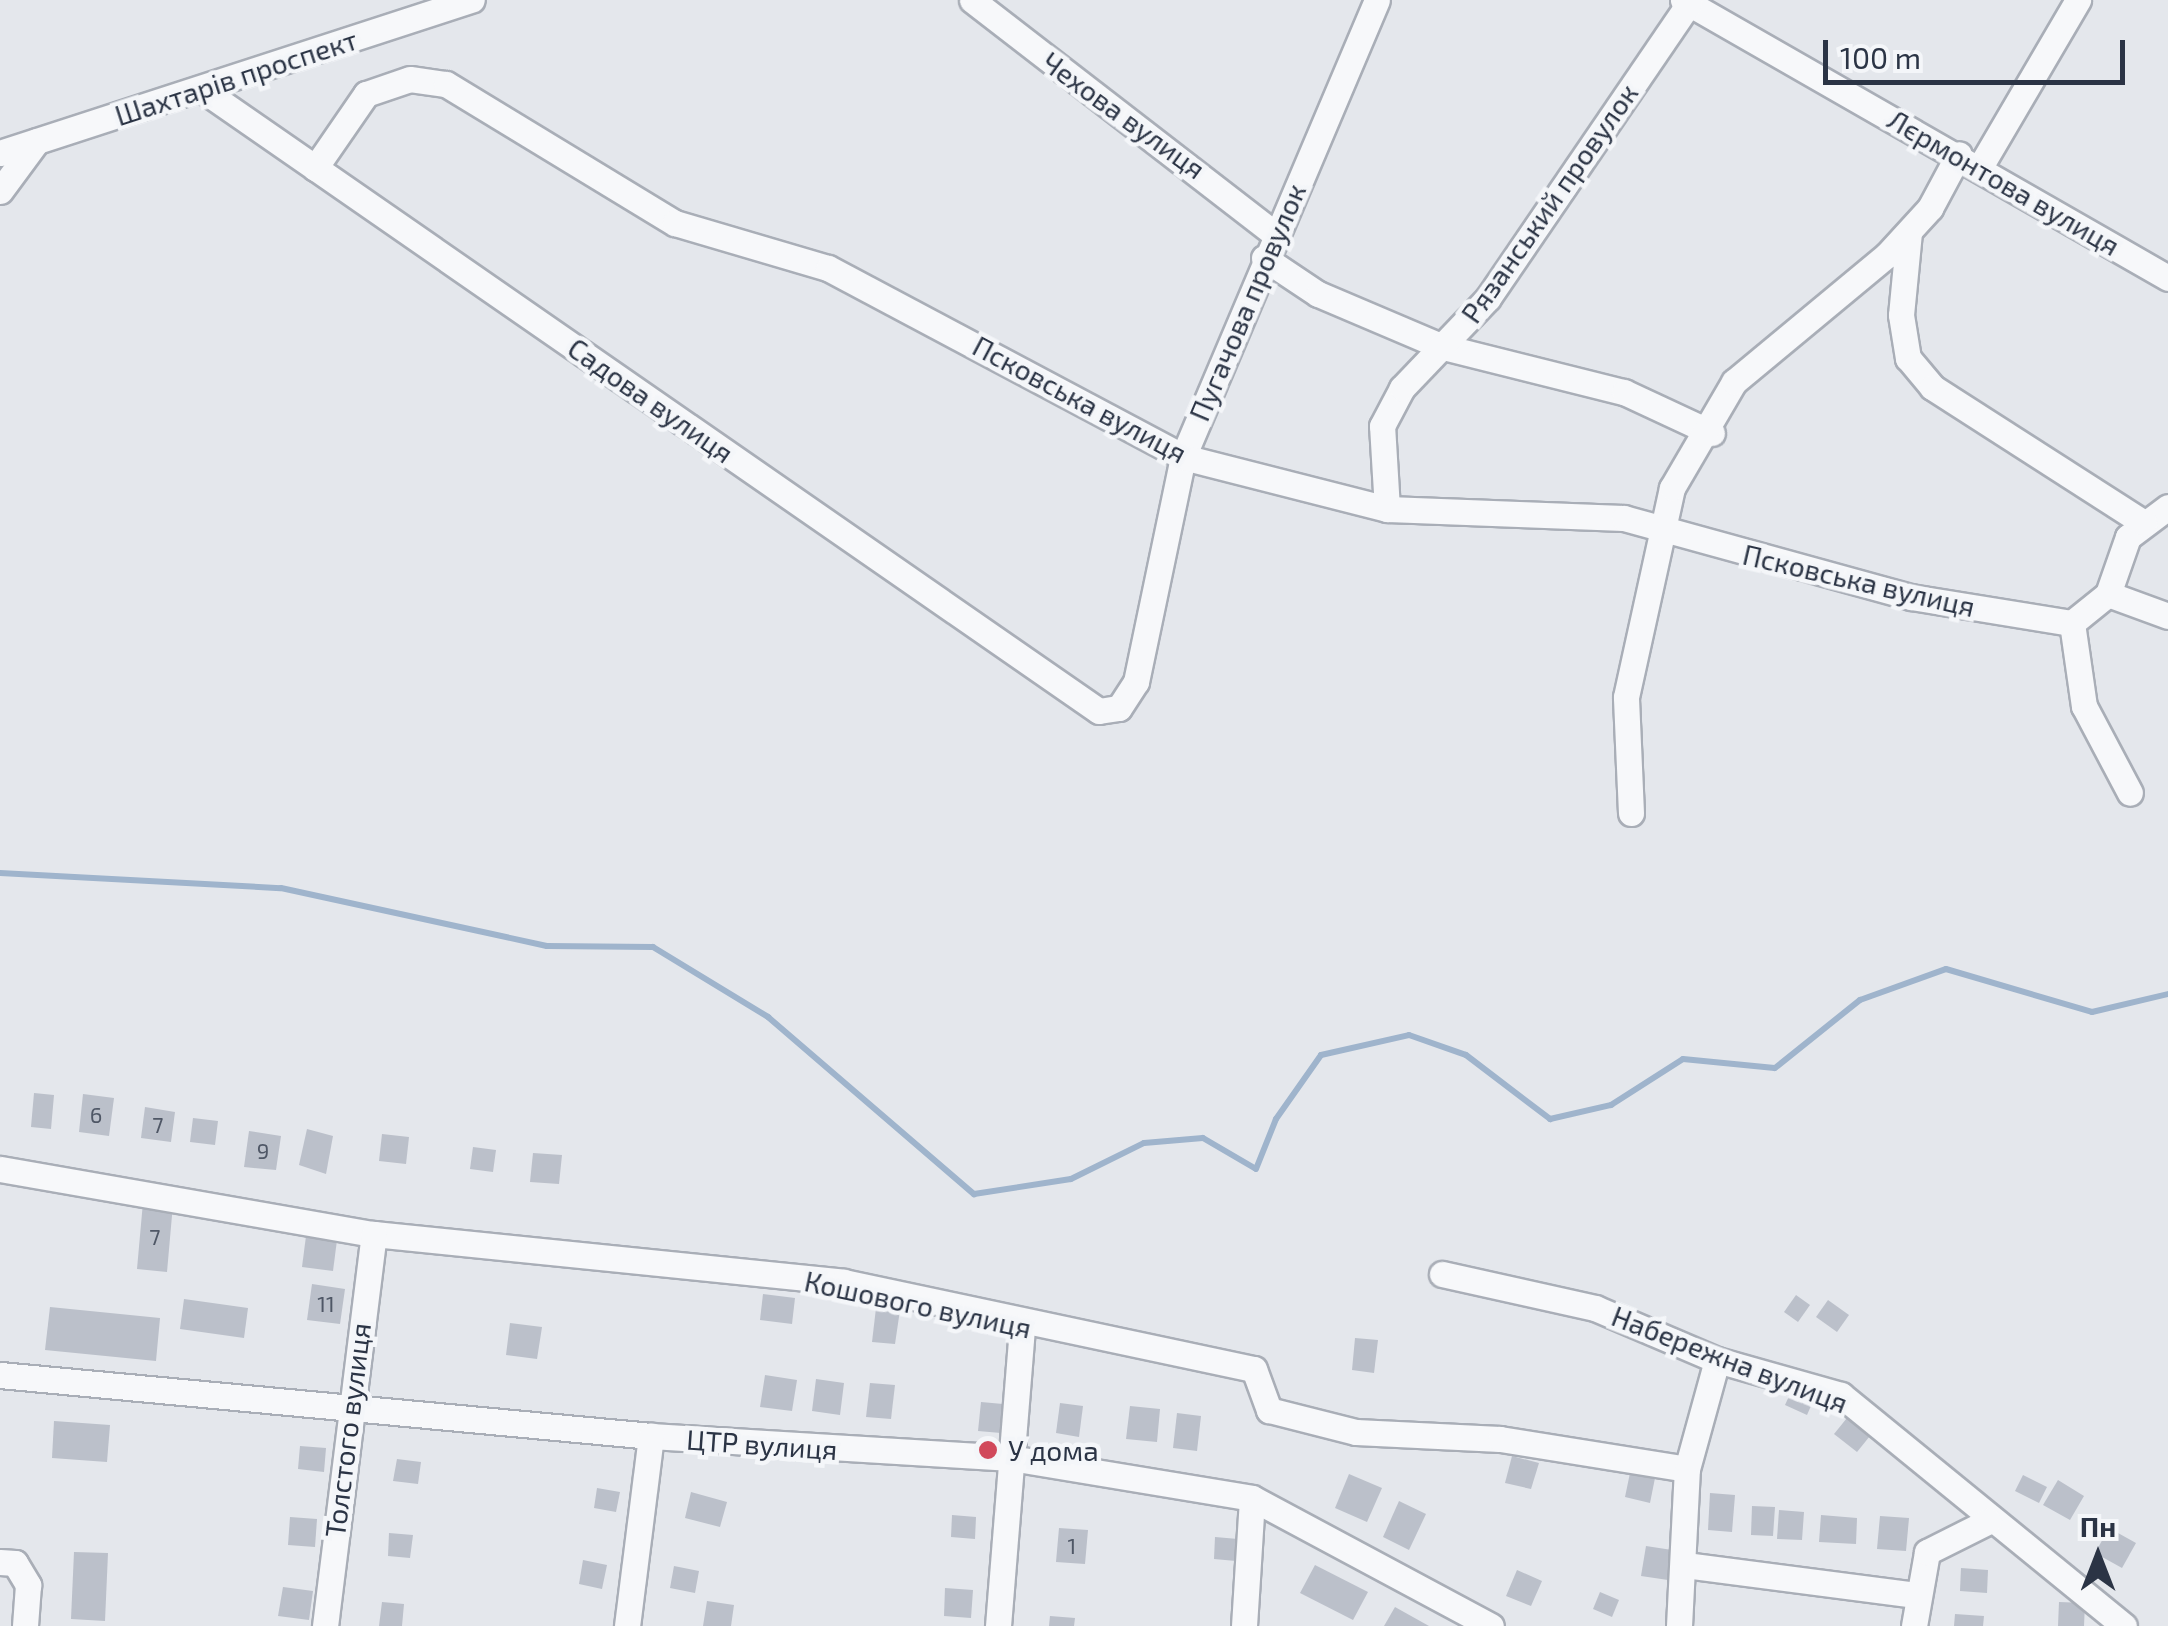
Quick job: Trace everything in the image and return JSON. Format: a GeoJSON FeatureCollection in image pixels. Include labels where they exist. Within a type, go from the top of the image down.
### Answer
{"type":"FeatureCollection","features":[{"type":"Feature","properties":{"kind":"street","name":"Шахтарів проспект"},"geometry":{"type":"LineString","coordinates":[[0,152],[203,90],[472,0]]}},
{"type":"Feature","properties":{"kind":"street","name":"Чехова вулиця"},"geometry":{"type":"LineString","coordinates":[[972,0],[1274,233]]}},
{"type":"Feature","properties":{"kind":"street","name":"Пугачова провулок"},"geometry":{"type":"LineString","coordinates":[[1099,711],[1119,708],[1136,682],[1183,457],[1274,233],[1377,0]]}},
{"type":"Feature","properties":{"kind":"street"},"geometry":{"type":"LineString","coordinates":[[1631,813],[1626,697],[1672,488],[1712,433],[1734,382],[1909,232],[1970,160],[2078,0]]}},
{"type":"Feature","properties":{"kind":"street","name":"Лєрмонтова вулиця"},"geometry":{"type":"LineString","coordinates":[[1686,2],[1970,160],[2168,278]]}},
{"type":"Feature","properties":{"kind":"street","name":"Рязанський провулок"},"geometry":{"type":"LineString","coordinates":[[1387,509],[1382,426],[1402,388],[1488,298],[1686,2]]}},
{"type":"Feature","properties":{"kind":"street","name":"Псковська вулиця"},"geometry":{"type":"LineString","coordinates":[[315,168],[366,94],[410,79],[446,84],[675,223],[828,268],[1183,457],[1387,509],[1624,518],[1660,534],[1912,597],[2072,623]]}},
{"type":"Feature","properties":{"kind":"street","name":"Садова вулиця"},"geometry":{"type":"LineString","coordinates":[[203,90],[1099,711]]}},
{"type":"Feature","properties":{"kind":"street"},"geometry":{"type":"LineString","coordinates":[[0,191],[37,141]]}},
{"type":"Feature","properties":{"kind":"street"},"geometry":{"type":"LineString","coordinates":[[1909,232],[1901,315],[1908,358],[1932,387],[2144,524]]}},
{"type":"Feature","properties":{"kind":"street"},"geometry":{"type":"LineString","coordinates":[[1264,258],[1318,294],[1444,348],[1624,392],[1712,433]]}},
{"type":"Feature","properties":{"kind":"street"},"geometry":{"type":"LineString","coordinates":[[2130,793],[2084,706],[2072,623],[2108,594],[2120,552],[2144,524],[2168,507]]}},
{"type":"Feature","properties":{"kind":"street"},"geometry":{"type":"LineString","coordinates":[[2108,594],[2168,616]]}},
{"type":"Feature","properties":{"kind":"street","name":"Кошового вулиця"},"geometry":{"type":"LineString","coordinates":[[0,1169],[374,1234],[844,1282],[1022,1326],[1254,1369],[1269,1410],[1356,1432],[1500,1439],[1688,1469]]}},
{"type":"Feature","properties":{"kind":"street","name":"Толстого вулиця"},"geometry":{"type":"LineString","coordinates":[[325,1626],[347,1405],[374,1234]]}},
{"type":"Feature","properties":{"kind":"street","name":"Набережна вулиця"},"geometry":{"type":"LineString","coordinates":[[1442,1274],[1595,1308],[1717,1360],[1842,1395],[1988,1522],[2124,1626]]}},
{"type":"Feature","properties":{"kind":"street"},"geometry":{"type":"LineString","coordinates":[[998,1626],[1022,1326]]}},
{"type":"Feature","properties":{"kind":"street"},"geometry":{"type":"LineString","coordinates":[[1679,1626],[1688,1469],[1717,1360]]}},
{"type":"Feature","properties":{"kind":"street","name":"ЦТР вулиця"},"geometry":{"type":"LineString","coordinates":[[0,1375],[651,1436],[1011,1458],[1252,1498],[1491,1626]]}},
{"type":"Feature","properties":{"kind":"street"},"geometry":{"type":"LineString","coordinates":[[628,1626],[651,1436]]}},
{"type":"Feature","properties":{"kind":"street"},"geometry":{"type":"LineString","coordinates":[[1244,1626],[1252,1498]]}},
{"type":"Feature","properties":{"kind":"street"},"geometry":{"type":"LineString","coordinates":[[1914,1626],[1916,1594],[1927,1552],[1988,1522]]}},
{"type":"Feature","properties":{"kind":"street"},"geometry":{"type":"LineString","coordinates":[[0,1562],[15,1563],[28,1585],[25,1626]]}},
{"type":"Feature","properties":{"kind":"street"},"geometry":{"type":"LineString","coordinates":[[1684,1565],[1916,1594]]}},
{"type":"Feature","properties":{"kind":"building"},"geometry":{"type":"Polygon","coordinates":[[[34,1093],[54,1095],[51,1129],[31,1127],[34,1093]]]}},
{"type":"Feature","properties":{"kind":"building"},"geometry":{"type":"Polygon","coordinates":[[[83,1094],[114,1098],[109,1136],[79,1132],[83,1094]]]}},
{"type":"Feature","properties":{"kind":"building"},"geometry":{"type":"Polygon","coordinates":[[[145,1107],[175,1112],[171,1142],[141,1138],[145,1107]]]}},
{"type":"Feature","properties":{"kind":"building"},"geometry":{"type":"Polygon","coordinates":[[[193,1118],[218,1121],[215,1145],[190,1142],[193,1118]]]}},
{"type":"Feature","properties":{"kind":"building"},"geometry":{"type":"Polygon","coordinates":[[[307,1129],[333,1136],[326,1174],[299,1165],[307,1129]]]}},
{"type":"Feature","properties":{"kind":"building"},"geometry":{"type":"Polygon","coordinates":[[[249,1131],[281,1136],[276,1170],[244,1167],[249,1131]]]}},
{"type":"Feature","properties":{"kind":"building"},"geometry":{"type":"Polygon","coordinates":[[[382,1134],[409,1137],[406,1164],[379,1161],[382,1134]]]}},
{"type":"Feature","properties":{"kind":"building"},"geometry":{"type":"Polygon","coordinates":[[[473,1147],[496,1150],[493,1172],[470,1169],[473,1147]]]}},
{"type":"Feature","properties":{"kind":"building"},"geometry":{"type":"Polygon","coordinates":[[[533,1153],[562,1155],[559,1184],[530,1182],[533,1153]]]}},
{"type":"Feature","properties":{"kind":"building"},"geometry":{"type":"Polygon","coordinates":[[[143,1202],[173,1204],[167,1272],[137,1269],[143,1202]]]}},
{"type":"Feature","properties":{"kind":"building"},"geometry":{"type":"Polygon","coordinates":[[[306,1236],[337,1240],[333,1271],[302,1267],[306,1236]]]}},
{"type":"Feature","properties":{"kind":"building"},"geometry":{"type":"Polygon","coordinates":[[[312,1284],[345,1289],[340,1324],[307,1320],[312,1284]]]}},
{"type":"Feature","properties":{"kind":"building"},"geometry":{"type":"Polygon","coordinates":[[[763,1294],[795,1298],[792,1324],[760,1320],[763,1294]]]}},
{"type":"Feature","properties":{"kind":"building"},"geometry":{"type":"Polygon","coordinates":[[[1796,1295],[1810,1305],[1798,1322],[1784,1312],[1796,1295]]]}},
{"type":"Feature","properties":{"kind":"building"},"geometry":{"type":"Polygon","coordinates":[[[184,1299],[248,1308],[244,1338],[180,1329],[184,1299]]]}},
{"type":"Feature","properties":{"kind":"building"},"geometry":{"type":"Polygon","coordinates":[[[1828,1300],[1849,1315],[1837,1332],[1816,1317],[1828,1300]]]}},
{"type":"Feature","properties":{"kind":"building"},"geometry":{"type":"Polygon","coordinates":[[[50,1307],[160,1318],[156,1361],[45,1350],[50,1307]]]}},
{"type":"Feature","properties":{"kind":"building"},"geometry":{"type":"Polygon","coordinates":[[[876,1308],[900,1310],[895,1344],[872,1342],[876,1308]]]}},
{"type":"Feature","properties":{"kind":"building"},"geometry":{"type":"Polygon","coordinates":[[[510,1323],[542,1327],[537,1359],[506,1355],[510,1323]]]}},
{"type":"Feature","properties":{"kind":"building"},"geometry":{"type":"Polygon","coordinates":[[[1355,1338],[1378,1340],[1374,1373],[1352,1370],[1355,1338]]]}},
{"type":"Feature","properties":{"kind":"building"},"geometry":{"type":"Polygon","coordinates":[[[765,1375],[797,1380],[792,1411],[760,1407],[765,1375]]]}},
{"type":"Feature","properties":{"kind":"building"},"geometry":{"type":"Polygon","coordinates":[[[816,1379],[844,1383],[840,1415],[812,1411],[816,1379]]]}},
{"type":"Feature","properties":{"kind":"building"},"geometry":{"type":"Polygon","coordinates":[[[870,1383],[895,1385],[891,1419],[866,1417],[870,1383]]]}},
{"type":"Feature","properties":{"kind":"building"},"geometry":{"type":"Polygon","coordinates":[[[1795,1383],[1817,1392],[1807,1415],[1785,1405],[1795,1383]]]}},
{"type":"Feature","properties":{"kind":"building"},"geometry":{"type":"Polygon","coordinates":[[[981,1402],[1003,1404],[1001,1433],[978,1431],[981,1402]]]}},
{"type":"Feature","properties":{"kind":"building"},"geometry":{"type":"Polygon","coordinates":[[[1060,1403],[1083,1406],[1079,1437],[1056,1433],[1060,1403]]]}},
{"type":"Feature","properties":{"kind":"building"},"geometry":{"type":"Polygon","coordinates":[[[1130,1406],[1160,1409],[1157,1442],[1126,1439],[1130,1406]]]}},
{"type":"Feature","properties":{"kind":"building"},"geometry":{"type":"Polygon","coordinates":[[[1177,1413],[1201,1416],[1197,1451],[1173,1448],[1177,1413]]]}},
{"type":"Feature","properties":{"kind":"building"},"geometry":{"type":"Polygon","coordinates":[[[1851,1413],[1874,1431],[1857,1452],[1834,1434],[1851,1413]]]}},
{"type":"Feature","properties":{"kind":"building"},"geometry":{"type":"Polygon","coordinates":[[[54,1421],[110,1425],[107,1462],[52,1458],[54,1421]]]}},
{"type":"Feature","properties":{"kind":"building"},"geometry":{"type":"Polygon","coordinates":[[[300,1446],[326,1448],[324,1472],[298,1469],[300,1446]]]}},
{"type":"Feature","properties":{"kind":"building"},"geometry":{"type":"Polygon","coordinates":[[[1512,1456],[1539,1463],[1531,1489],[1505,1483],[1512,1456]]]}},
{"type":"Feature","properties":{"kind":"building"},"geometry":{"type":"Polygon","coordinates":[[[397,1459],[421,1462],[418,1484],[393,1481],[397,1459]]]}},
{"type":"Feature","properties":{"kind":"building"},"geometry":{"type":"Polygon","coordinates":[[[1630,1473],[1655,1478],[1650,1503],[1625,1497],[1630,1473]]]}},
{"type":"Feature","properties":{"kind":"building"},"geometry":{"type":"Polygon","coordinates":[[[1349,1474],[1382,1488],[1367,1522],[1335,1508],[1349,1474]]]}},
{"type":"Feature","properties":{"kind":"building"},"geometry":{"type":"Polygon","coordinates":[[[2023,1475],[2047,1487],[2039,1503],[2015,1491],[2023,1475]]]}},
{"type":"Feature","properties":{"kind":"building"},"geometry":{"type":"Polygon","coordinates":[[[2058,1480],[2084,1496],[2070,1520],[2043,1505],[2058,1480]]]}},
{"type":"Feature","properties":{"kind":"building"},"geometry":{"type":"Polygon","coordinates":[[[597,1488],[620,1492],[616,1512],[594,1508],[597,1488]]]}},
{"type":"Feature","properties":{"kind":"building"},"geometry":{"type":"Polygon","coordinates":[[[691,1492],[727,1502],[720,1527],[685,1518],[691,1492]]]}},
{"type":"Feature","properties":{"kind":"building"},"geometry":{"type":"Polygon","coordinates":[[[1710,1493],[1735,1495],[1732,1532],[1708,1530],[1710,1493]]]}},
{"type":"Feature","properties":{"kind":"building"},"geometry":{"type":"Polygon","coordinates":[[[1399,1501],[1426,1514],[1409,1550],[1383,1537],[1399,1501]]]}},
{"type":"Feature","properties":{"kind":"building"},"geometry":{"type":"Polygon","coordinates":[[[1752,1506],[1775,1507],[1773,1536],[1751,1535],[1752,1506]]]}},
{"type":"Feature","properties":{"kind":"building"},"geometry":{"type":"Polygon","coordinates":[[[1779,1510],[1804,1512],[1802,1540],[1777,1539],[1779,1510]]]}},
{"type":"Feature","properties":{"kind":"building"},"geometry":{"type":"Polygon","coordinates":[[[952,1515],[976,1517],[975,1539],[951,1537],[952,1515]]]}},
{"type":"Feature","properties":{"kind":"building"},"geometry":{"type":"Polygon","coordinates":[[[1821,1515],[1857,1518],[1856,1544],[1819,1542],[1821,1515]]]}},
{"type":"Feature","properties":{"kind":"building"},"geometry":{"type":"Polygon","coordinates":[[[1880,1516],[1909,1518],[1906,1551],[1877,1549],[1880,1516]]]}},
{"type":"Feature","properties":{"kind":"building"},"geometry":{"type":"Polygon","coordinates":[[[290,1517],[317,1519],[315,1547],[288,1545],[290,1517]]]}},
{"type":"Feature","properties":{"kind":"building"},"geometry":{"type":"Polygon","coordinates":[[[1059,1528],[1088,1530],[1085,1564],[1056,1562],[1059,1528]]]}},
{"type":"Feature","properties":{"kind":"building"},"geometry":{"type":"Polygon","coordinates":[[[2109,1528],[2136,1543],[2122,1568],[2095,1553],[2109,1528]]]}},
{"type":"Feature","properties":{"kind":"building"},"geometry":{"type":"Polygon","coordinates":[[[389,1533],[413,1535],[410,1558],[388,1556],[389,1533]]]}},
{"type":"Feature","properties":{"kind":"building"},"geometry":{"type":"Polygon","coordinates":[[[1215,1537],[1238,1539],[1236,1561],[1214,1559],[1215,1537]]]}},
{"type":"Feature","properties":{"kind":"building"},"geometry":{"type":"Polygon","coordinates":[[[1646,1546],[1672,1550],[1668,1580],[1641,1576],[1646,1546]]]}},
{"type":"Feature","properties":{"kind":"building"},"geometry":{"type":"Polygon","coordinates":[[[74,1552],[108,1553],[105,1621],[71,1619],[74,1552]]]}},
{"type":"Feature","properties":{"kind":"building"},"geometry":{"type":"Polygon","coordinates":[[[583,1560],[607,1565],[602,1589],[579,1584],[583,1560]]]}},
{"type":"Feature","properties":{"kind":"building"},"geometry":{"type":"Polygon","coordinates":[[[1315,1565],[1368,1592],[1353,1620],[1300,1593],[1315,1565]]]}},
{"type":"Feature","properties":{"kind":"building"},"geometry":{"type":"Polygon","coordinates":[[[674,1566],[699,1571],[695,1593],[670,1588],[674,1566]]]}},
{"type":"Feature","properties":{"kind":"building"},"geometry":{"type":"Polygon","coordinates":[[[1961,1568],[1988,1570],[1987,1593],[1960,1591],[1961,1568]]]}},
{"type":"Feature","properties":{"kind":"building"},"geometry":{"type":"Polygon","coordinates":[[[1517,1570],[1542,1581],[1531,1606],[1506,1596],[1517,1570]]]}},
{"type":"Feature","properties":{"kind":"building"},"geometry":{"type":"Polygon","coordinates":[[[283,1587],[313,1591],[309,1620],[278,1616],[283,1587]]]}},
{"type":"Feature","properties":{"kind":"building"},"geometry":{"type":"Polygon","coordinates":[[[945,1588],[973,1590],[971,1618],[944,1616],[945,1588]]]}},
{"type":"Feature","properties":{"kind":"building"},"geometry":{"type":"Polygon","coordinates":[[[1600,1592],[1619,1600],[1612,1617],[1593,1609],[1600,1592]]]}},
{"type":"Feature","properties":{"kind":"building"},"geometry":{"type":"Polygon","coordinates":[[[707,1601],[734,1605],[731,1626],[703,1626],[707,1601]]]}},
{"type":"Feature","properties":{"kind":"building"},"geometry":{"type":"Polygon","coordinates":[[[382,1602],[404,1604],[402,1626],[379,1626],[382,1602]]]}},
{"type":"Feature","properties":{"kind":"building"},"geometry":{"type":"Polygon","coordinates":[[[2059,1602],[2085,1603],[2084,1626],[2058,1626],[2059,1602]]]}},
{"type":"Feature","properties":{"kind":"building"},"geometry":{"type":"Polygon","coordinates":[[[1395,1607],[1429,1626],[1384,1626],[1395,1607]]]}},
{"type":"Feature","properties":{"kind":"building"},"geometry":{"type":"Polygon","coordinates":[[[1955,1614],[1984,1616],[1983,1626],[1954,1626],[1955,1614]]]}},
{"type":"Feature","properties":{"kind":"building"},"geometry":{"type":"Polygon","coordinates":[[[1050,1616],[1075,1618],[1074,1626],[1049,1626],[1050,1616]]]}},
{"type":"Feature","properties":{"kind":"waterway"},"geometry":{"type":"LineString","coordinates":[[0,873],[281,888],[547,946],[653,947],[768,1017],[974,1194],[1071,1179],[1144,1143],[1203,1138],[1256,1169],[1276,1119],[1321,1055],[1409,1035],[1466,1055],[1550,1119],[1611,1105],[1683,1059],[1775,1068],[1860,1000],[1946,969],[2092,1012],[2168,994]]}},
{"type":"Feature","properties":{"kind":"place","name":"У дома"},"geometry":{"type":"Point","coordinates":[988,1450]}}]}
